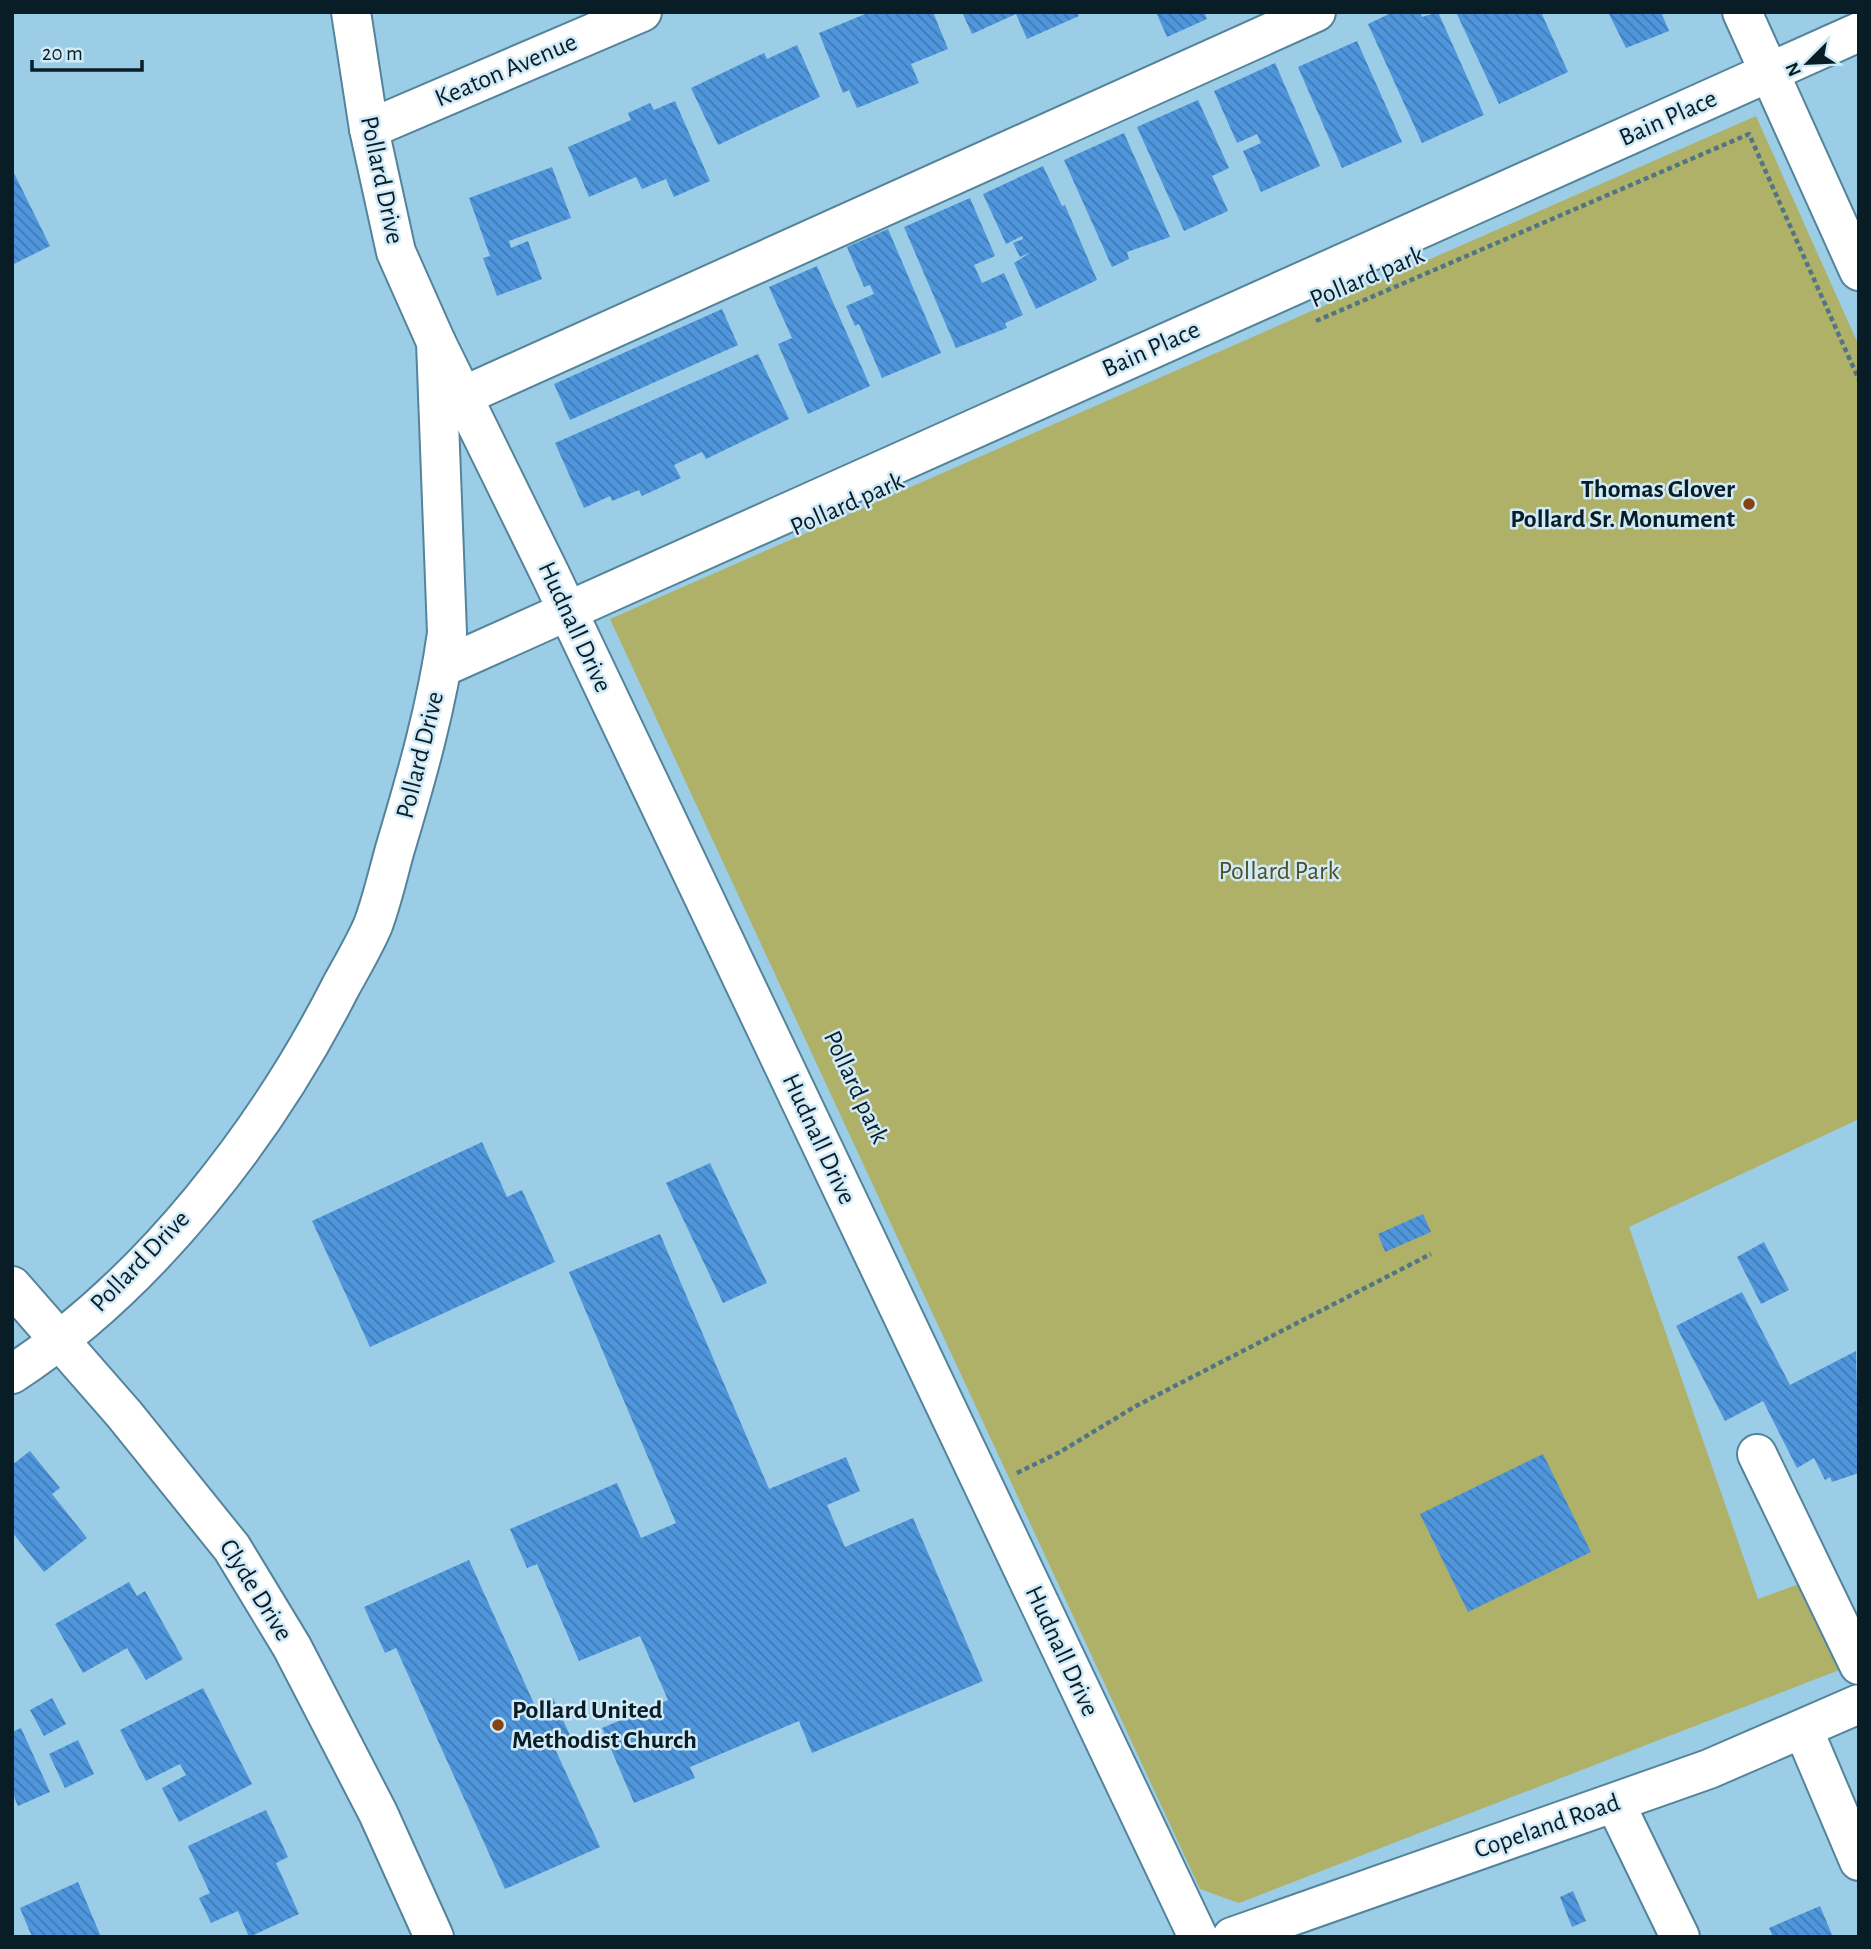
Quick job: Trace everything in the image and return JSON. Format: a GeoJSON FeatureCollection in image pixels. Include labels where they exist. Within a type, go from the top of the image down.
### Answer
{"type":"FeatureCollection","features":[{"type":"Feature","properties":{"kind":"street","name":"Pollard Drive"},"geometry":{"type":"LineString","coordinates":[[12,1374],[58,1342],[138,1269],[190,1211],[254,1130],[312,1045],[373,925],[407,811],[443,667],[447,633],[436,342],[396,252],[369,129],[351,12]]}},
{"type":"Feature","properties":{"kind":"street","name":"Keaton Avenue"},"geometry":{"type":"LineString","coordinates":[[369,129],[642,12]]}},
{"type":"Feature","properties":{"kind":"street"},"geometry":{"type":"LineString","coordinates":[[463,396],[1316,12]]}},
{"type":"Feature","properties":{"kind":"street"},"geometry":{"type":"LineString","coordinates":[[1742,12],[1859,271]]}},
{"type":"Feature","properties":{"kind":"street","name":"Bain Place"},"geometry":{"type":"LineString","coordinates":[[443,667],[566,609],[1859,32]]}},
{"type":"Feature","properties":{"kind":"street","name":"Hudnall Drive"},"geometry":{"type":"LineString","coordinates":[[436,342],[566,609],[1198,1937]]}},
{"type":"Feature","properties":{"kind":"street","name":"Clyde Drive"},"geometry":{"type":"LineString","coordinates":[[12,1286],[58,1342],[124,1414],[232,1548],[292,1647],[378,1813],[434,1937]]}},
{"type":"Feature","properties":{"kind":"street"},"geometry":{"type":"LineString","coordinates":[[1757,1454],[1859,1664]]}},
{"type":"Feature","properties":{"kind":"street","name":"Copeland Road"},"geometry":{"type":"LineString","coordinates":[[1231,1937],[1709,1769],[1859,1704]]}},
{"type":"Feature","properties":{"kind":"street"},"geometry":{"type":"LineString","coordinates":[[1803,1729],[1859,1861]]}},
{"type":"Feature","properties":{"kind":"street"},"geometry":{"type":"LineString","coordinates":[[1615,1803],[1680,1937]]}},
{"type":"Feature","properties":{"kind":"path","name":"Pollard park"},"geometry":{"type":"LineString","coordinates":[[1312,322],[1749,134],[1859,380]]}},
{"type":"Feature","properties":{"kind":"path"},"geometry":{"type":"LineString","coordinates":[[1010,1461],[1016,1474],[1060,1452],[1136,1406],[1431,1254]]}},
{"type":"Feature","properties":{"kind":"green space","name":"Pollard Park"},"geometry":{"type":"Polygon","coordinates":[[[1756,116],[1859,346],[1859,1119],[1629,1227],[1758,1599],[1810,1580],[1847,1667],[1239,1903],[1200,1889],[610,619],[1756,116]]]}},
{"type":"Feature","properties":{"kind":"building"},"geometry":{"type":"Polygon","coordinates":[[[870,12],[933,12],[948,49],[911,64],[919,83],[857,108],[849,90],[843,93],[819,33],[870,12]]]}},
{"type":"Feature","properties":{"kind":"building"},"geometry":{"type":"Polygon","coordinates":[[[962,12],[1077,12],[1079,16],[1027,39],[1016,14],[972,34],[962,12]]]}},
{"type":"Feature","properties":{"kind":"building"},"geometry":{"type":"Polygon","coordinates":[[[1156,12],[1204,12],[1207,19],[1167,37],[1156,12]]]}},
{"type":"Feature","properties":{"kind":"building"},"geometry":{"type":"Polygon","coordinates":[[[1393,12],[1420,12],[1422,17],[1438,12],[1484,115],[1422,143],[1368,24],[1393,12]]]}},
{"type":"Feature","properties":{"kind":"building"},"geometry":{"type":"Polygon","coordinates":[[[1456,12],[1541,12],[1568,72],[1499,104],[1456,12]]]}},
{"type":"Feature","properties":{"kind":"building"},"geometry":{"type":"Polygon","coordinates":[[[1608,12],[1661,12],[1669,31],[1626,48],[1608,12]]]}},
{"type":"Feature","properties":{"kind":"building"},"geometry":{"type":"Polygon","coordinates":[[[1357,41],[1402,142],[1342,168],[1298,67],[1357,41]]]}},
{"type":"Feature","properties":{"kind":"building"},"geometry":{"type":"Polygon","coordinates":[[[797,45],[820,97],[718,145],[691,88],[764,53],[767,59],[797,45]]]}},
{"type":"Feature","properties":{"kind":"building"},"geometry":{"type":"Polygon","coordinates":[[[1275,63],[1320,166],[1261,192],[1243,151],[1261,143],[1257,134],[1237,143],[1214,91],[1275,63]]]}},
{"type":"Feature","properties":{"kind":"building"},"geometry":{"type":"Polygon","coordinates":[[[1198,100],[1229,168],[1212,176],[1228,211],[1184,231],[1137,127],[1198,100]]]}},
{"type":"Feature","properties":{"kind":"building"},"geometry":{"type":"Polygon","coordinates":[[[675,101],[710,181],[674,197],[666,179],[642,189],[636,177],[589,197],[568,147],[631,120],[628,113],[650,103],[654,110],[675,101]]]}},
{"type":"Feature","properties":{"kind":"building"},"geometry":{"type":"Polygon","coordinates":[[[1124,133],[1170,237],[1127,252],[1129,259],[1112,267],[1064,160],[1124,133]]]}},
{"type":"Feature","properties":{"kind":"building"},"geometry":{"type":"Polygon","coordinates":[[[1043,166],[1062,206],[1065,205],[1097,280],[1036,309],[1014,263],[1031,252],[1020,257],[1013,243],[1023,239],[1022,236],[1006,244],[983,194],[1043,166]]]}},
{"type":"Feature","properties":{"kind":"building"},"geometry":{"type":"Polygon","coordinates":[[[552,167],[571,218],[509,241],[511,248],[528,241],[542,279],[497,296],[483,258],[490,256],[469,198],[552,167]]]}},
{"type":"Feature","properties":{"kind":"building"},"geometry":{"type":"Polygon","coordinates":[[[12,169],[50,246],[12,265],[12,169]]]}},
{"type":"Feature","properties":{"kind":"building"},"geometry":{"type":"Polygon","coordinates":[[[970,198],[995,256],[974,265],[982,283],[1004,273],[1023,315],[1005,323],[1007,328],[956,348],[904,227],[970,198]]]}},
{"type":"Feature","properties":{"kind":"building"},"geometry":{"type":"Polygon","coordinates":[[[888,229],[941,353],[882,378],[859,324],[855,326],[846,306],[874,294],[870,285],[864,287],[847,247],[888,229]]]}},
{"type":"Feature","properties":{"kind":"building"},"geometry":{"type":"Polygon","coordinates":[[[817,266],[870,386],[808,414],[778,344],[792,338],[769,287],[817,266]]]}},
{"type":"Feature","properties":{"kind":"building"},"geometry":{"type":"Polygon","coordinates":[[[722,309],[738,345],[570,420],[554,384],[722,309]]]}},
{"type":"Feature","properties":{"kind":"building"},"geometry":{"type":"Polygon","coordinates":[[[758,354],[789,419],[706,459],[702,452],[674,465],[681,478],[642,496],[639,490],[612,501],[610,496],[584,508],[555,443],[758,354]]]}},
{"type":"Feature","properties":{"kind":"building"},"geometry":{"type":"Polygon","coordinates":[[[482,1142],[507,1197],[522,1190],[555,1262],[370,1347],[312,1221],[482,1142]]]}},
{"type":"Feature","properties":{"kind":"building"},"geometry":{"type":"Polygon","coordinates":[[[710,1163],[767,1283],[723,1303],[666,1183],[710,1163]]]}},
{"type":"Feature","properties":{"kind":"building"},"geometry":{"type":"Polygon","coordinates":[[[1423,1214],[1431,1232],[1385,1252],[1378,1234],[1423,1214]]]}},
{"type":"Feature","properties":{"kind":"building"},"geometry":{"type":"Polygon","coordinates":[[[660,1234],[769,1489],[846,1457],[860,1491],[827,1505],[845,1547],[913,1518],[983,1681],[812,1753],[799,1721],[690,1767],[695,1778],[634,1803],[602,1728],[668,1700],[640,1636],[579,1661],[537,1564],[527,1568],[510,1529],[617,1483],[641,1538],[676,1523],[569,1272],[660,1234]]]}},
{"type":"Feature","properties":{"kind":"building"},"geometry":{"type":"Polygon","coordinates":[[[1764,1242],[1789,1290],[1761,1304],[1737,1257],[1764,1242]]]}},
{"type":"Feature","properties":{"kind":"building"},"geometry":{"type":"Polygon","coordinates":[[[1742,1292],[1790,1385],[1856,1351],[1859,1473],[1832,1482],[1830,1477],[1825,1480],[1814,1458],[1797,1468],[1763,1401],[1725,1421],[1676,1326],[1742,1292]]]}},
{"type":"Feature","properties":{"kind":"building"},"geometry":{"type":"Polygon","coordinates":[[[30,1451],[60,1488],[52,1494],[87,1538],[44,1572],[12,1532],[12,1465],[30,1451]]]}},
{"type":"Feature","properties":{"kind":"building"},"geometry":{"type":"Polygon","coordinates":[[[1543,1454],[1591,1552],[1468,1612],[1420,1514],[1543,1454]]]}},
{"type":"Feature","properties":{"kind":"building","name":"Pollard United Methodist Church"},"geometry":{"type":"Polygon","coordinates":[[[469,1560],[535,1706],[553,1698],[574,1744],[556,1751],[600,1847],[505,1889],[396,1648],[385,1653],[364,1607],[469,1560]]]}},
{"type":"Feature","properties":{"kind":"building"},"geometry":{"type":"Polygon","coordinates":[[[129,1582],[137,1596],[145,1591],[183,1659],[146,1680],[127,1648],[83,1673],[55,1624],[129,1582]]]}},
{"type":"Feature","properties":{"kind":"building"},"geometry":{"type":"Polygon","coordinates":[[[203,1688],[252,1784],[179,1822],[162,1788],[186,1775],[180,1764],[146,1781],[120,1730],[203,1688]]]}},
{"type":"Feature","properties":{"kind":"building"},"geometry":{"type":"Polygon","coordinates":[[[52,1698],[66,1724],[44,1736],[30,1710],[52,1698]]]}},
{"type":"Feature","properties":{"kind":"building"},"geometry":{"type":"Polygon","coordinates":[[[21,1728],[50,1792],[18,1806],[12,1792],[12,1732],[21,1728]]]}},
{"type":"Feature","properties":{"kind":"building"},"geometry":{"type":"Polygon","coordinates":[[[78,1740],[94,1774],[65,1788],[49,1754],[78,1740]]]}},
{"type":"Feature","properties":{"kind":"building"},"geometry":{"type":"Polygon","coordinates":[[[266,1810],[288,1857],[276,1863],[299,1914],[249,1937],[238,1911],[211,1923],[199,1898],[210,1893],[188,1846],[266,1810]]]}},
{"type":"Feature","properties":{"kind":"building"},"geometry":{"type":"Polygon","coordinates":[[[78,1882],[101,1937],[32,1937],[20,1908],[78,1882]]]}},
{"type":"Feature","properties":{"kind":"building"},"geometry":{"type":"Polygon","coordinates":[[[1573,1891],[1586,1921],[1572,1927],[1560,1897],[1573,1891]]]}},
{"type":"Feature","properties":{"kind":"building"},"geometry":{"type":"Polygon","coordinates":[[[1820,1906],[1833,1937],[1773,1937],[1769,1928],[1820,1906]]]}},
{"type":"Feature","properties":{"kind":"place","name":"Thomas Glover Pollard Sr. Monument"},"geometry":{"type":"Point","coordinates":[1749,504]}},
{"type":"Feature","properties":{"kind":"place","name":"Pollard United Methodist Church"},"geometry":{"type":"Point","coordinates":[498,1725]}}]}
